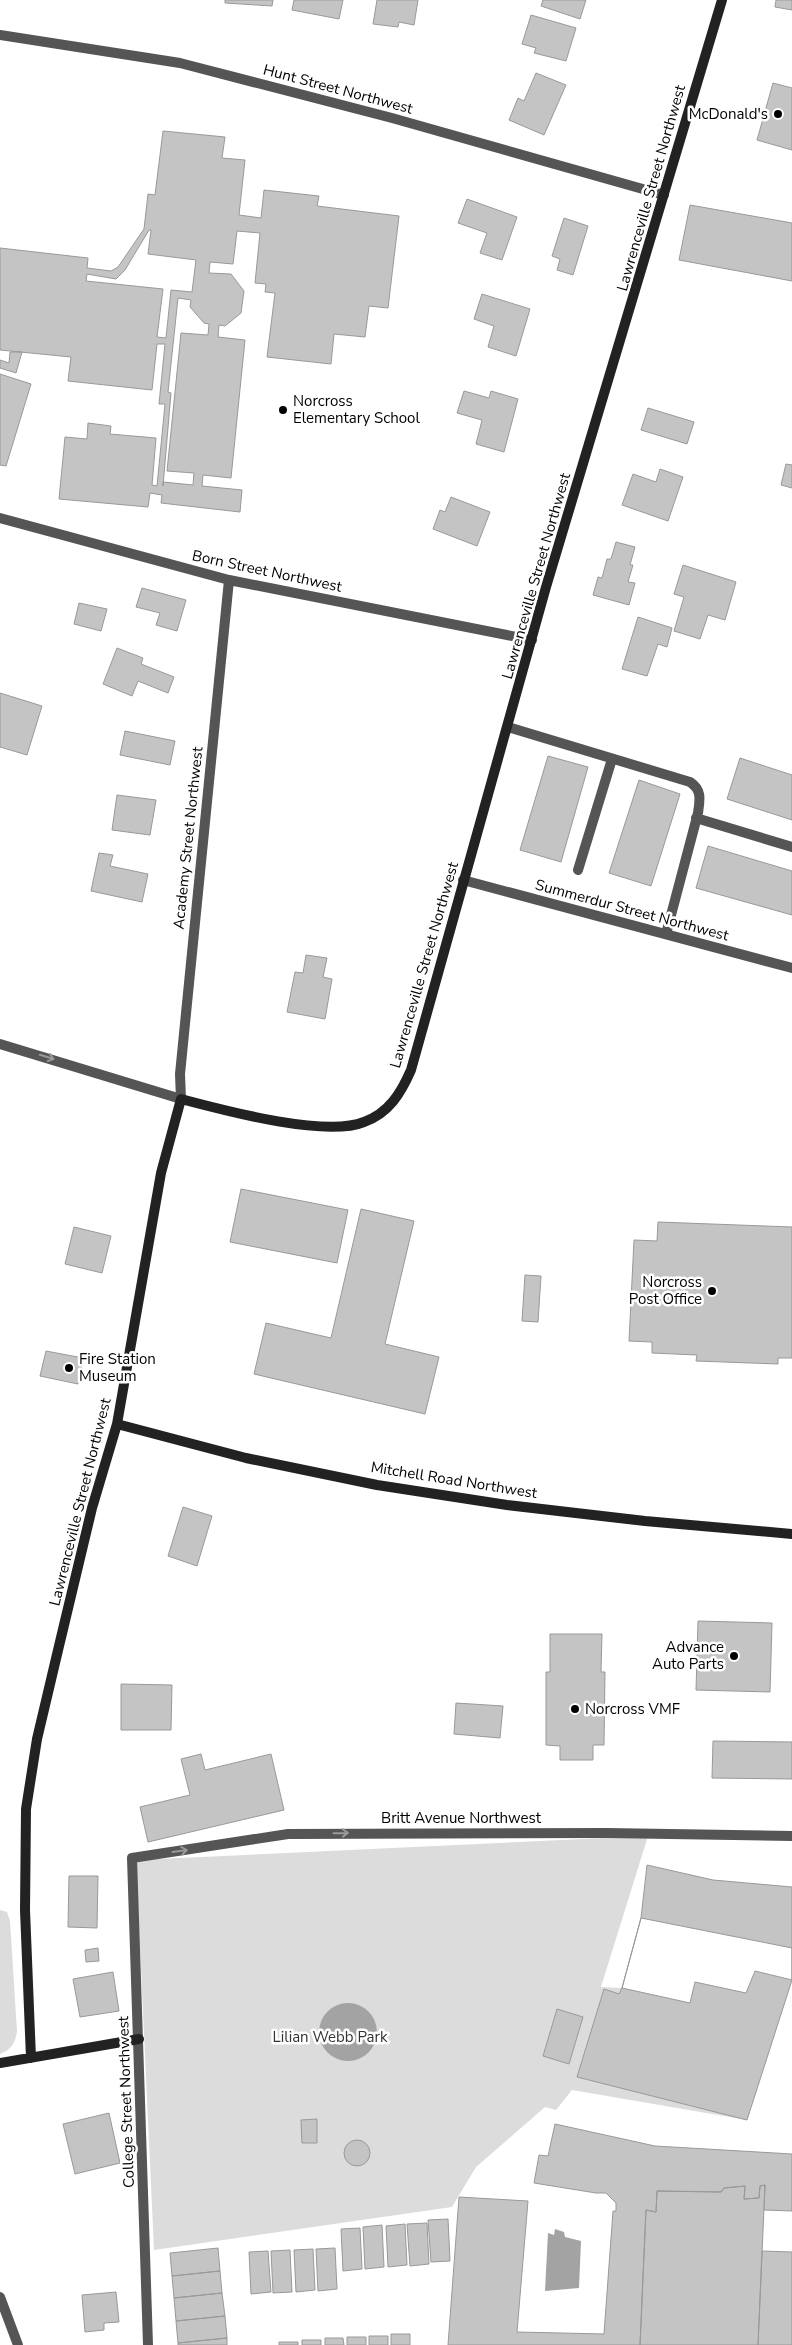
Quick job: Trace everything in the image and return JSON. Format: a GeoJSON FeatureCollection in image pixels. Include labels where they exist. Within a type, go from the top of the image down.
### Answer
{"type":"FeatureCollection","features":[{"type":"Feature","properties":{"kind":"street","name":"Lawrenceville Street Northwest"},"geometry":{"type":"LineString","coordinates":[[31,2058],[25,1910],[26,1809],[37,1739],[56,1656],[92,1508],[117,1424],[161,1173],[181,1099],[236,1114],[332,1127],[363,1123],[387,1109],[396,1099],[411,1070],[532,640],[722,0]]}},
{"type":"Feature","properties":{"kind":"street","name":"Hunt Street Northwest"},"geometry":{"type":"LineString","coordinates":[[0,35],[180,63],[392,118],[664,195]]}},
{"type":"Feature","properties":{"kind":"street","name":"Born Street Northwest"},"geometry":{"type":"LineString","coordinates":[[0,518],[229,580],[532,640]]}},
{"type":"Feature","properties":{"kind":"street","name":"Academy Street Northwest"},"geometry":{"type":"LineString","coordinates":[[181,1099],[180,1074],[229,580]]}},
{"type":"Feature","properties":{"kind":"street"},"geometry":{"type":"LineString","coordinates":[[508,727],[690,782],[697,786],[700,794],[696,818],[666,934]]}},
{"type":"Feature","properties":{"kind":"street"},"geometry":{"type":"LineString","coordinates":[[578,870],[612,759]]}},
{"type":"Feature","properties":{"kind":"street"},"geometry":{"type":"LineString","coordinates":[[696,818],[792,847]]}},
{"type":"Feature","properties":{"kind":"street","name":"Summerdur Street Northwest"},"geometry":{"type":"LineString","coordinates":[[463,880],[792,968]]}},
{"type":"Feature","properties":{"kind":"street"},"geometry":{"type":"LineString","coordinates":[[0,1044],[181,1099]]}},
{"type":"Feature","properties":{"kind":"street","name":"Mitchell Road Northwest"},"geometry":{"type":"LineString","coordinates":[[117,1424],[246,1458],[376,1485],[507,1505],[635,1520],[792,1534]]}},
{"type":"Feature","properties":{"kind":"street","name":"Britt Avenue Northwest"},"geometry":{"type":"LineString","coordinates":[[132,1858],[288,1834],[683,1833],[792,1836]]}},
{"type":"Feature","properties":{"kind":"street","name":"College Street Northwest"},"geometry":{"type":"LineString","coordinates":[[132,1858],[148,2345]]}},
{"type":"Feature","properties":{"kind":"street"},"geometry":{"type":"LineString","coordinates":[[0,2063],[139,2038]]}},
{"type":"Feature","properties":{"kind":"street"},"geometry":{"type":"LineString","coordinates":[[0,2297],[18,2345]]}},
{"type":"Feature","properties":{"kind":"green space","name":"Lilian Webb Park"},"geometry":{"type":"Polygon","coordinates":[[[648,1836],[601,1987],[622,1988],[776,2030],[747,2120],[572,2090],[556,2110],[545,2107],[476,2167],[452,2207],[154,2250],[136,1860],[648,1836]]]}},
{"type":"Feature","properties":{"kind":"green space"},"geometry":{"type":"Polygon","coordinates":[[[0,1910],[7,1912],[10,1921],[17,2031],[12,2045],[0,2054],[0,1910]]]}},
{"type":"Feature","properties":{"kind":"shaded area"},"geometry":{"type":"Polygon","coordinates":[[[348,2003],[359,2005],[372,2016],[377,2032],[375,2043],[364,2056],[348,2061],[337,2059],[324,2048],[319,2032],[321,2021],[332,2008],[348,2003]]]}},
{"type":"Feature","properties":{"kind":"shaded area"},"geometry":{"type":"Polygon","coordinates":[[[555,2229],[564,2232],[565,2237],[581,2241],[579,2288],[545,2291],[548,2233],[554,2235],[555,2229]]]}},
{"type":"Feature","properties":{"kind":"building"},"geometry":{"type":"Polygon","coordinates":[[[225,0],[273,0],[272,6],[225,3],[225,0]]]}},
{"type":"Feature","properties":{"kind":"building"},"geometry":{"type":"Polygon","coordinates":[[[294,0],[343,0],[339,19],[292,10],[294,0]]]}},
{"type":"Feature","properties":{"kind":"building"},"geometry":{"type":"Polygon","coordinates":[[[377,0],[418,0],[414,25],[399,22],[398,27],[373,24],[377,0]]]}},
{"type":"Feature","properties":{"kind":"building"},"geometry":{"type":"Polygon","coordinates":[[[543,0],[586,0],[580,19],[541,6],[543,0]]]}},
{"type":"Feature","properties":{"kind":"building"},"geometry":{"type":"Polygon","coordinates":[[[776,0],[792,0],[792,10],[775,7],[776,0]]]}},
{"type":"Feature","properties":{"kind":"building"},"geometry":{"type":"Polygon","coordinates":[[[531,15],[576,28],[566,61],[534,53],[536,48],[522,44],[531,15]]]}},
{"type":"Feature","properties":{"kind":"building"},"geometry":{"type":"Polygon","coordinates":[[[536,73],[566,85],[544,135],[509,120],[518,98],[524,101],[536,73]]]}},
{"type":"Feature","properties":{"kind":"building","name":"McDonald's"},"geometry":{"type":"Polygon","coordinates":[[[773,83],[792,88],[792,150],[757,140],[773,83]]]}},
{"type":"Feature","properties":{"kind":"building"},"geometry":{"type":"Polygon","coordinates":[[[163,131],[225,137],[222,158],[245,160],[239,215],[261,218],[264,190],[319,196],[317,206],[399,216],[388,308],[369,306],[365,337],[334,334],[331,364],[267,357],[275,293],[265,292],[266,284],[255,283],[260,233],[237,231],[233,264],[210,262],[209,273],[231,274],[244,291],[241,313],[225,326],[219,325],[218,337],[245,340],[231,478],[203,475],[202,486],[242,490],[240,512],[161,503],[162,495],[150,493],[148,507],[59,499],[65,437],[87,439],[88,423],[111,426],[110,434],[156,438],[152,485],[157,486],[165,404],[159,404],[165,344],[157,344],[152,390],[68,381],[71,357],[0,350],[0,248],[88,258],[87,268],[111,271],[118,267],[144,229],[148,194],[155,195],[163,131]],[[149,230],[125,270],[116,279],[87,274],[86,281],[163,289],[157,337],[166,338],[171,290],[192,292],[196,260],[148,254],[151,230],[149,230]],[[178,298],[168,392],[171,393],[163,482],[193,485],[194,473],[167,471],[181,333],[208,335],[209,324],[204,323],[190,307],[191,300],[178,298]]]}},
{"type":"Feature","properties":{"kind":"building"},"geometry":{"type":"Polygon","coordinates":[[[467,199],[517,217],[502,260],[480,253],[487,233],[458,223],[467,199]]]}},
{"type":"Feature","properties":{"kind":"building"},"geometry":{"type":"Polygon","coordinates":[[[690,205],[792,223],[792,281],[679,260],[690,205]]]}},
{"type":"Feature","properties":{"kind":"building"},"geometry":{"type":"Polygon","coordinates":[[[564,218],[588,226],[573,275],[557,270],[560,259],[552,256],[564,218]]]}},
{"type":"Feature","properties":{"kind":"building"},"geometry":{"type":"Polygon","coordinates":[[[482,294],[530,309],[516,356],[488,347],[494,326],[474,319],[482,294]]]}},
{"type":"Feature","properties":{"kind":"building"},"geometry":{"type":"Polygon","coordinates":[[[10,352],[22,352],[16,373],[0,368],[0,360],[9,363],[10,352]]]}},
{"type":"Feature","properties":{"kind":"building"},"geometry":{"type":"Polygon","coordinates":[[[0,374],[31,384],[6,466],[0,465],[0,374]]]}},
{"type":"Feature","properties":{"kind":"building"},"geometry":{"type":"Polygon","coordinates":[[[464,391],[489,398],[491,391],[518,399],[504,452],[476,444],[482,420],[457,413],[464,391]]]}},
{"type":"Feature","properties":{"kind":"building"},"geometry":{"type":"Polygon","coordinates":[[[648,408],[694,422],[687,444],[641,430],[648,408]]]}},
{"type":"Feature","properties":{"kind":"building"},"geometry":{"type":"Polygon","coordinates":[[[786,464],[792,465],[792,488],[781,485],[786,464]]]}},
{"type":"Feature","properties":{"kind":"building"},"geometry":{"type":"Polygon","coordinates":[[[660,469],[683,477],[668,521],[622,505],[633,474],[656,482],[660,469]]]}},
{"type":"Feature","properties":{"kind":"building"},"geometry":{"type":"Polygon","coordinates":[[[451,497],[490,512],[477,546],[433,529],[440,510],[445,512],[451,497]]]}},
{"type":"Feature","properties":{"kind":"building"},"geometry":{"type":"Polygon","coordinates":[[[616,542],[635,547],[630,565],[633,565],[628,582],[635,583],[629,605],[593,595],[598,577],[602,578],[607,559],[611,559],[616,542]]]}},
{"type":"Feature","properties":{"kind":"building"},"geometry":{"type":"Polygon","coordinates":[[[683,565],[736,582],[725,620],[708,615],[700,639],[674,631],[684,597],[674,594],[683,565]]]}},
{"type":"Feature","properties":{"kind":"building"},"geometry":{"type":"Polygon","coordinates":[[[142,588],[186,600],[177,631],[156,625],[160,613],[136,607],[142,588]]]}},
{"type":"Feature","properties":{"kind":"building"},"geometry":{"type":"Polygon","coordinates":[[[79,603],[107,609],[101,631],[74,624],[79,603]]]}},
{"type":"Feature","properties":{"kind":"building"},"geometry":{"type":"Polygon","coordinates":[[[638,617],[672,628],[667,647],[658,644],[647,676],[622,669],[638,617]]]}},
{"type":"Feature","properties":{"kind":"building"},"geometry":{"type":"Polygon","coordinates":[[[117,648],[143,658],[141,664],[174,677],[168,693],[138,681],[132,696],[103,684],[117,648]]]}},
{"type":"Feature","properties":{"kind":"building"},"geometry":{"type":"Polygon","coordinates":[[[0,693],[42,706],[27,755],[0,747],[0,693]]]}},
{"type":"Feature","properties":{"kind":"building"},"geometry":{"type":"Polygon","coordinates":[[[125,731],[175,741],[170,765],[120,755],[125,731]]]}},
{"type":"Feature","properties":{"kind":"building"},"geometry":{"type":"Polygon","coordinates":[[[548,756],[588,767],[561,862],[520,850],[548,756]]]}},
{"type":"Feature","properties":{"kind":"building"},"geometry":{"type":"Polygon","coordinates":[[[740,758],[792,775],[792,820],[727,799],[740,758]]]}},
{"type":"Feature","properties":{"kind":"building"},"geometry":{"type":"Polygon","coordinates":[[[639,780],[680,794],[651,886],[609,873],[639,780]]]}},
{"type":"Feature","properties":{"kind":"building"},"geometry":{"type":"Polygon","coordinates":[[[117,795],[156,800],[150,835],[112,830],[117,795]]]}},
{"type":"Feature","properties":{"kind":"building"},"geometry":{"type":"Polygon","coordinates":[[[708,846],[792,871],[792,915],[696,888],[708,846]]]}},
{"type":"Feature","properties":{"kind":"building"},"geometry":{"type":"Polygon","coordinates":[[[99,853],[113,855],[110,866],[148,874],[142,902],[91,891],[99,853]]]}},
{"type":"Feature","properties":{"kind":"building"},"geometry":{"type":"Polygon","coordinates":[[[306,955],[327,958],[323,977],[332,979],[325,1019],[287,1012],[295,972],[303,973],[306,955]]]}},
{"type":"Feature","properties":{"kind":"building"},"geometry":{"type":"Polygon","coordinates":[[[241,1189],[348,1210],[337,1263],[230,1242],[241,1189]]]}},
{"type":"Feature","properties":{"kind":"building"},"geometry":{"type":"Polygon","coordinates":[[[361,1209],[414,1221],[385,1344],[439,1357],[425,1414],[254,1374],[266,1323],[331,1338],[361,1209]]]}},
{"type":"Feature","properties":{"kind":"building","name":"Norcross Post Office"},"geometry":{"type":"Polygon","coordinates":[[[658,1222],[792,1227],[792,1358],[778,1358],[778,1364],[696,1361],[697,1355],[652,1353],[652,1342],[629,1341],[634,1240],[657,1241],[658,1222]]]}},
{"type":"Feature","properties":{"kind":"building"},"geometry":{"type":"Polygon","coordinates":[[[74,1227],[111,1236],[102,1273],[65,1264],[74,1227]]]}},
{"type":"Feature","properties":{"kind":"building"},"geometry":{"type":"Polygon","coordinates":[[[525,1275],[541,1276],[538,1322],[522,1321],[525,1275]]]}},
{"type":"Feature","properties":{"kind":"building"},"geometry":{"type":"Polygon","coordinates":[[[46,1351],[83,1358],[78,1384],[40,1376],[46,1351]]]}},
{"type":"Feature","properties":{"kind":"building"},"geometry":{"type":"Polygon","coordinates":[[[183,1507],[212,1516],[197,1566],[168,1556],[183,1507]]]}},
{"type":"Feature","properties":{"kind":"building","name":"Advance Auto Parts"},"geometry":{"type":"Polygon","coordinates":[[[698,1621],[772,1623],[770,1692],[696,1690],[698,1621]]]}},
{"type":"Feature","properties":{"kind":"building","name":"Norcross VMF"},"geometry":{"type":"Polygon","coordinates":[[[550,1634],[602,1634],[601,1672],[605,1672],[604,1745],[593,1745],[593,1760],[560,1760],[560,1746],[546,1745],[546,1672],[550,1672],[550,1634]]]}},
{"type":"Feature","properties":{"kind":"building"},"geometry":{"type":"Polygon","coordinates":[[[121,1684],[172,1685],[171,1730],[121,1730],[121,1684]]]}},
{"type":"Feature","properties":{"kind":"building"},"geometry":{"type":"Polygon","coordinates":[[[456,1703],[503,1706],[500,1738],[454,1734],[456,1703]]]}},
{"type":"Feature","properties":{"kind":"building"},"geometry":{"type":"Polygon","coordinates":[[[713,1741],[792,1742],[792,1779],[712,1778],[713,1741]]]}},
{"type":"Feature","properties":{"kind":"building"},"geometry":{"type":"Polygon","coordinates":[[[201,1754],[205,1770],[271,1754],[284,1810],[148,1842],[140,1807],[190,1795],[181,1759],[201,1754]]]}},
{"type":"Feature","properties":{"kind":"building"},"geometry":{"type":"Polygon","coordinates":[[[647,1865],[713,1880],[792,1887],[792,1980],[755,1971],[746,1993],[695,1982],[690,2003],[622,1988],[641,1918],[647,1865]]]}},
{"type":"Feature","properties":{"kind":"building"},"geometry":{"type":"Polygon","coordinates":[[[69,1876],[98,1876],[97,1928],[68,1927],[69,1876]]]}},
{"type":"Feature","properties":{"kind":"building"},"geometry":{"type":"Polygon","coordinates":[[[641,1918],[792,1948],[792,1980],[747,2120],[577,2077],[604,1989],[619,1994],[622,1988],[641,1918]]]}},
{"type":"Feature","properties":{"kind":"building"},"geometry":{"type":"Polygon","coordinates":[[[98,1948],[99,1961],[86,1962],[85,1950],[98,1948]]]}},
{"type":"Feature","properties":{"kind":"building"},"geometry":{"type":"Polygon","coordinates":[[[113,1972],[119,2011],[80,2017],[73,1979],[113,1972]]]}},
{"type":"Feature","properties":{"kind":"building"},"geometry":{"type":"Polygon","coordinates":[[[557,2009],[583,2017],[569,2064],[543,2056],[557,2009]]]}},
{"type":"Feature","properties":{"kind":"building"},"geometry":{"type":"Polygon","coordinates":[[[109,2113],[120,2163],[75,2174],[63,2124],[109,2113]]]}},
{"type":"Feature","properties":{"kind":"building"},"geometry":{"type":"Polygon","coordinates":[[[317,2119],[317,2143],[302,2143],[301,2120],[317,2119]]]}},
{"type":"Feature","properties":{"kind":"building"},"geometry":{"type":"Polygon","coordinates":[[[555,2124],[655,2146],[792,2154],[792,2211],[764,2210],[765,2185],[760,2186],[759,2198],[744,2199],[745,2186],[724,2188],[721,2192],[657,2191],[656,2212],[646,2210],[640,2345],[448,2345],[459,2197],[528,2201],[517,2332],[604,2334],[613,2211],[616,2211],[616,2203],[606,2193],[534,2183],[539,2155],[548,2156],[555,2124]]]}},
{"type":"Feature","properties":{"kind":"building"},"geometry":{"type":"Polygon","coordinates":[[[357,2140],[366,2144],[370,2153],[366,2162],[357,2166],[348,2162],[344,2153],[348,2144],[357,2140]]]}},
{"type":"Feature","properties":{"kind":"building"},"geometry":{"type":"Polygon","coordinates":[[[765,2185],[758,2345],[640,2345],[646,2210],[656,2212],[657,2191],[721,2192],[724,2188],[745,2186],[744,2199],[759,2198],[760,2186],[765,2185]]]}},
{"type":"Feature","properties":{"kind":"building"},"geometry":{"type":"Polygon","coordinates":[[[448,2219],[450,2261],[431,2262],[428,2220],[448,2219]]]}},
{"type":"Feature","properties":{"kind":"building"},"geometry":{"type":"Polygon","coordinates":[[[427,2223],[429,2264],[410,2266],[407,2224],[427,2223]]]}},
{"type":"Feature","properties":{"kind":"building"},"geometry":{"type":"Polygon","coordinates":[[[405,2224],[407,2265],[388,2267],[386,2226],[405,2224]]]}},
{"type":"Feature","properties":{"kind":"building"},"geometry":{"type":"Polygon","coordinates":[[[382,2225],[384,2267],[365,2269],[363,2227],[382,2225]]]}},
{"type":"Feature","properties":{"kind":"building"},"geometry":{"type":"Polygon","coordinates":[[[360,2228],[362,2269],[343,2271],[341,2229],[360,2228]]]}},
{"type":"Feature","properties":{"kind":"building"},"geometry":{"type":"Polygon","coordinates":[[[218,2248],[220,2271],[172,2276],[170,2253],[218,2248]]]}},
{"type":"Feature","properties":{"kind":"building"},"geometry":{"type":"Polygon","coordinates":[[[335,2248],[337,2289],[318,2291],[316,2249],[335,2248]]]}},
{"type":"Feature","properties":{"kind":"building"},"geometry":{"type":"Polygon","coordinates":[[[313,2249],[315,2290],[296,2292],[294,2250],[313,2249]]]}},
{"type":"Feature","properties":{"kind":"building"},"geometry":{"type":"Polygon","coordinates":[[[290,2250],[292,2292],[273,2293],[271,2251],[290,2250]]]}},
{"type":"Feature","properties":{"kind":"building"},"geometry":{"type":"Polygon","coordinates":[[[268,2251],[271,2292],[251,2294],[249,2252],[268,2251]]]}},
{"type":"Feature","properties":{"kind":"building"},"geometry":{"type":"Polygon","coordinates":[[[762,2251],[792,2252],[792,2345],[758,2345],[762,2251]]]}},
{"type":"Feature","properties":{"kind":"building"},"geometry":{"type":"Polygon","coordinates":[[[220,2271],[222,2293],[174,2298],[172,2276],[220,2271]]]}},
{"type":"Feature","properties":{"kind":"building"},"geometry":{"type":"Polygon","coordinates":[[[116,2292],[119,2322],[104,2323],[104,2330],[85,2332],[82,2295],[116,2292]]]}},
{"type":"Feature","properties":{"kind":"building"},"geometry":{"type":"Polygon","coordinates":[[[222,2293],[225,2316],[176,2321],[174,2298],[222,2293]]]}},
{"type":"Feature","properties":{"kind":"building"},"geometry":{"type":"Polygon","coordinates":[[[225,2316],[227,2338],[178,2343],[176,2321],[225,2316]]]}},
{"type":"Feature","properties":{"kind":"building"},"geometry":{"type":"Polygon","coordinates":[[[391,2334],[410,2334],[410,2345],[391,2345],[391,2334]]]}},
{"type":"Feature","properties":{"kind":"building"},"geometry":{"type":"Polygon","coordinates":[[[369,2336],[388,2336],[388,2345],[369,2345],[369,2336]]]}},
{"type":"Feature","properties":{"kind":"building"},"geometry":{"type":"Polygon","coordinates":[[[347,2337],[366,2337],[366,2345],[347,2345],[347,2337]]]}},
{"type":"Feature","properties":{"kind":"building"},"geometry":{"type":"Polygon","coordinates":[[[227,2338],[227,2345],[178,2345],[178,2343],[227,2338]]]}},
{"type":"Feature","properties":{"kind":"building"},"geometry":{"type":"Polygon","coordinates":[[[325,2338],[343,2338],[344,2345],[325,2345],[325,2338]]]}},
{"type":"Feature","properties":{"kind":"building"},"geometry":{"type":"Polygon","coordinates":[[[302,2340],[321,2340],[321,2345],[302,2345],[302,2340]]]}},
{"type":"Feature","properties":{"kind":"building"},"geometry":{"type":"Polygon","coordinates":[[[279,2342],[298,2342],[298,2345],[279,2345],[279,2342]]]}},
{"type":"Feature","properties":{"kind":"place","name":"McDonald's"},"geometry":{"type":"Point","coordinates":[778,114]}},
{"type":"Feature","properties":{"kind":"place","name":"Norcross Elementary School"},"geometry":{"type":"Point","coordinates":[283,410]}},
{"type":"Feature","properties":{"kind":"place","name":"Norcross Post Office"},"geometry":{"type":"Point","coordinates":[712,1291]}},
{"type":"Feature","properties":{"kind":"place","name":"Fire Station Museum"},"geometry":{"type":"Point","coordinates":[69,1368]}},
{"type":"Feature","properties":{"kind":"place","name":"Advance Auto Parts"},"geometry":{"type":"Point","coordinates":[734,1656]}},
{"type":"Feature","properties":{"kind":"place","name":"Norcross VMF"},"geometry":{"type":"Point","coordinates":[575,1709]}}]}
